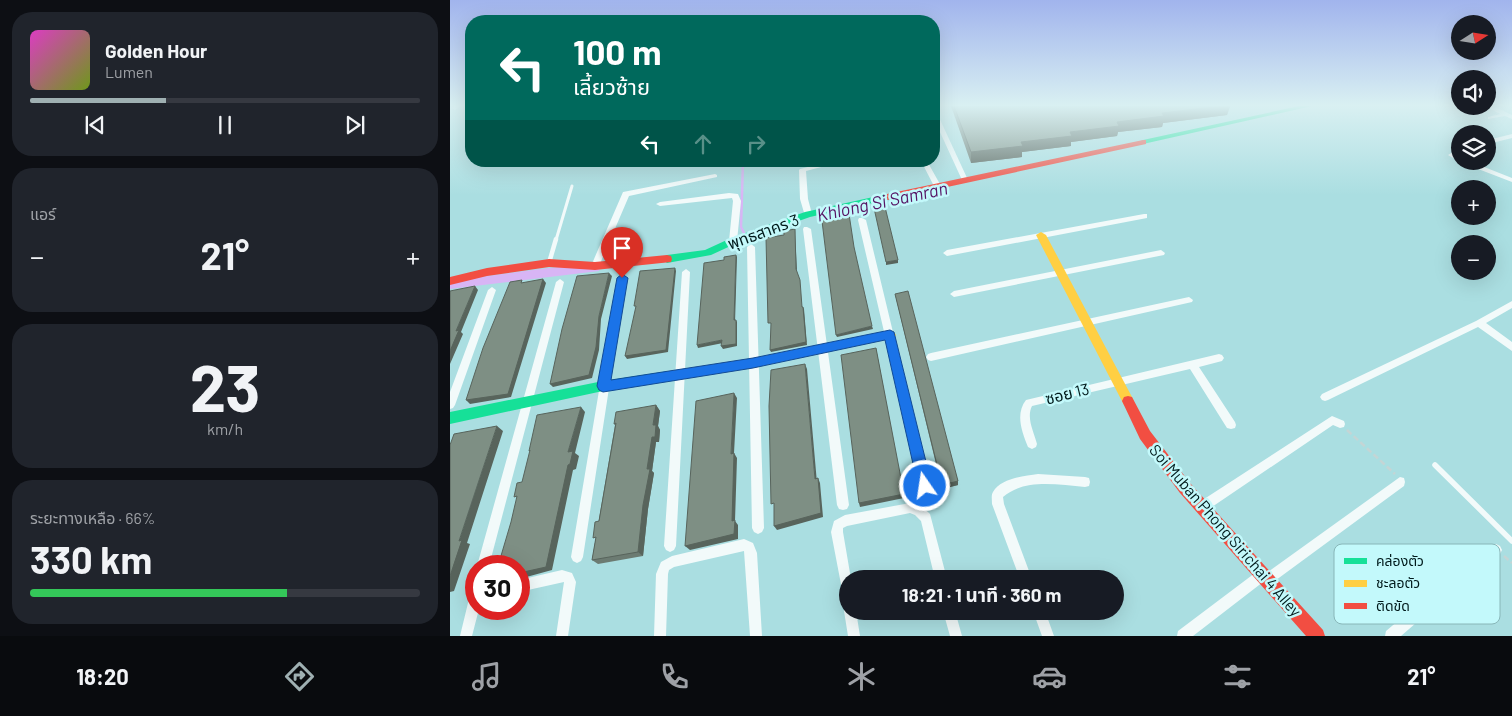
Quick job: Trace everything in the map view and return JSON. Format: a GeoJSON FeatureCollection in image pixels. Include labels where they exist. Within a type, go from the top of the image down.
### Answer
{"type":"FeatureCollection","features":[{"type":"Feature","properties":{"kind":"street"},"geometry":{"type":"LineString","coordinates":[[944,136],[965,180]]}},
{"type":"Feature","properties":{"kind":"street","name":"พุทธสาคร 3"},"geometry":{"type":"LineString","coordinates":[[450,281],[486,272],[549,263],[595,266],[664,260],[707,253],[733,240],[808,214],[1170,136]]}},
{"type":"Feature","properties":{"kind":"street"},"geometry":{"type":"LineString","coordinates":[[1496,140],[1512,136]]}},
{"type":"Feature","properties":{"kind":"street"},"geometry":{"type":"LineString","coordinates":[[808,214],[804,199],[802,170],[815,167]]}},
{"type":"Feature","properties":{"kind":"street"},"geometry":{"type":"LineString","coordinates":[[927,167],[937,186]]}},
{"type":"Feature","properties":{"kind":"street"},"geometry":{"type":"LineString","coordinates":[[1485,170],[1512,180]]}},
{"type":"Feature","properties":{"kind":"street"},"geometry":{"type":"LineString","coordinates":[[595,266],[626,194],[715,176]]}},
{"type":"Feature","properties":{"kind":"street"},"geometry":{"type":"LineString","coordinates":[[660,204],[729,195],[735,196],[737,201],[733,240]]}},
{"type":"Feature","properties":{"kind":"street"},"geometry":{"type":"LineString","coordinates":[[947,253],[1144,216]]}},
{"type":"Feature","properties":{"kind":"street"},"geometry":{"type":"LineString","coordinates":[[862,220],[925,486]]}},
{"type":"Feature","properties":{"kind":"street"},"geometry":{"type":"LineString","coordinates":[[807,229],[843,505]]}},
{"type":"Feature","properties":{"kind":"street","name":"Soi Muban Phong Sirichai 4 Alley"},"geometry":{"type":"LineString","coordinates":[[1041,234],[1145,435],[1166,466],[1317,636]]}},
{"type":"Feature","properties":{"kind":"street"},"geometry":{"type":"LineString","coordinates":[[751,247],[758,528]]}},
{"type":"Feature","properties":{"kind":"street"},"geometry":{"type":"LineString","coordinates":[[954,294],[1161,253]]}},
{"type":"Feature","properties":{"kind":"street"},"geometry":{"type":"LineString","coordinates":[[670,546],[686,272]]}},
{"type":"Feature","properties":{"kind":"street"},"geometry":{"type":"LineString","coordinates":[[577,557],[603,386],[622,278]]}},
{"type":"Feature","properties":{"kind":"street"},"geometry":{"type":"LineString","coordinates":[[486,555],[560,282]]}},
{"type":"Feature","properties":{"kind":"street"},"geometry":{"type":"LineString","coordinates":[[450,405],[492,290]]}},
{"type":"Feature","properties":{"kind":"street"},"geometry":{"type":"LineString","coordinates":[[932,357],[1189,300]]}},
{"type":"Feature","properties":{"kind":"street"},"geometry":{"type":"LineString","coordinates":[[1325,397],[1512,304]]}},
{"type":"Feature","properties":{"kind":"street"},"geometry":{"type":"LineString","coordinates":[[1479,322],[1512,347]]}},
{"type":"Feature","properties":{"kind":"street"},"geometry":{"type":"LineString","coordinates":[[450,418],[603,386],[753,363],[890,335]]}},
{"type":"Feature","properties":{"kind":"street","name":"ซอย 13"},"geometry":{"type":"LineString","coordinates":[[1032,444],[1024,413],[1025,407],[1029,403],[1219,358]]}},
{"type":"Feature","properties":{"kind":"street"},"geometry":{"type":"LineString","coordinates":[[1192,364],[1230,425]]}},
{"type":"Feature","properties":{"kind":"street"},"geometry":{"type":"LineString","coordinates":[[1202,507],[1332,420],[1340,424]]}},
{"type":"Feature","properties":{"kind":"street"},"geometry":{"type":"LineString","coordinates":[[1023,570],[998,504],[997,495],[1003,488],[1031,480],[1085,482]]}},
{"type":"Feature","properties":{"kind":"street"},"geometry":{"type":"LineString","coordinates":[[1183,636],[1400,482]]}},
{"type":"Feature","properties":{"kind":"street"},"geometry":{"type":"LineString","coordinates":[[844,570],[837,532],[838,525],[845,521],[910,508],[918,510],[926,518],[939,570]]}},
{"type":"Feature","properties":{"kind":"street"},"geometry":{"type":"LineString","coordinates":[[660,636],[662,574],[665,566],[672,562],[744,545],[749,548],[750,553],[756,636]]}},
{"type":"Feature","properties":{"kind":"street"},"geometry":{"type":"LineString","coordinates":[[530,583],[562,576],[568,577],[570,582],[562,636]]}},
{"type":"Feature","properties":{"kind":"street"},"geometry":{"type":"LineString","coordinates":[[466,636],[470,620]]}},
{"type":"Feature","properties":{"kind":"street"},"geometry":{"type":"LineString","coordinates":[[851,620],[854,636]]}},
{"type":"Feature","properties":{"kind":"street"},"geometry":{"type":"LineString","coordinates":[[952,620],[956,636]]}},
{"type":"Feature","properties":{"kind":"street"},"geometry":{"type":"LineString","coordinates":[[1042,620],[1048,636]]}},
{"type":"Feature","properties":{"kind":"street"},"geometry":{"type":"LineString","coordinates":[[1391,636],[1405,624]]}},
{"type":"Feature","properties":{"kind":"lane"},"geometry":{"type":"LineString","coordinates":[[549,263],[572,186]]}},
{"type":"Feature","properties":{"kind":"lane"},"geometry":{"type":"LineString","coordinates":[[1435,465],[1512,541]]}},
{"type":"Feature","properties":{"kind":"path"},"geometry":{"type":"LineString","coordinates":[[1340,424],[1395,473],[1400,482]]}},
{"type":"Feature","properties":{"kind":"building"},"geometry":{"type":"Polygon","coordinates":[[[965,136],[1072,136],[1021,142],[1023,146],[971,152],[965,136]]]}},
{"type":"Feature","properties":{"kind":"building"},"geometry":{"type":"Polygon","coordinates":[[[885,207],[898,260],[886,262],[874,208],[885,207]]]}},
{"type":"Feature","properties":{"kind":"building"},"geometry":{"type":"Polygon","coordinates":[[[849,214],[854,247],[872,326],[836,335],[822,221],[839,219],[839,216],[849,214]]]}},
{"type":"Feature","properties":{"kind":"building"},"geometry":{"type":"Polygon","coordinates":[[[795,229],[796,269],[800,280],[806,342],[770,350],[771,323],[768,323],[766,238],[784,235],[784,231],[795,229]]]}},
{"type":"Feature","properties":{"kind":"building"},"geometry":{"type":"Polygon","coordinates":[[[736,255],[734,320],[736,320],[736,344],[721,346],[722,340],[697,345],[704,263],[724,260],[724,257],[736,255]]]}},
{"type":"Feature","properties":{"kind":"building"},"geometry":{"type":"Polygon","coordinates":[[[675,268],[666,350],[625,356],[636,306],[634,306],[640,271],[675,268]]]}},
{"type":"Feature","properties":{"kind":"building"},"geometry":{"type":"Polygon","coordinates":[[[609,273],[599,316],[596,347],[589,375],[550,384],[562,329],[577,276],[609,273]]]}},
{"type":"Feature","properties":{"kind":"building"},"geometry":{"type":"Polygon","coordinates":[[[543,279],[508,394],[466,400],[483,348],[510,282],[522,280],[521,283],[543,279]]]}},
{"type":"Feature","properties":{"kind":"building"},"geometry":{"type":"Polygon","coordinates":[[[475,286],[456,331],[459,330],[450,351],[450,291],[475,286]]]}},
{"type":"Feature","properties":{"kind":"building"},"geometry":{"type":"Polygon","coordinates":[[[908,291],[958,481],[942,485],[895,294],[908,291]]]}},
{"type":"Feature","properties":{"kind":"building"},"geometry":{"type":"Polygon","coordinates":[[[876,348],[904,494],[859,503],[841,355],[876,348]]]}},
{"type":"Feature","properties":{"kind":"building"},"geometry":{"type":"Polygon","coordinates":[[[805,364],[815,479],[818,478],[821,513],[774,526],[774,503],[771,504],[769,406],[771,370],[805,364]]]}},
{"type":"Feature","properties":{"kind":"building"},"geometry":{"type":"Polygon","coordinates":[[[734,393],[731,454],[734,453],[732,521],[735,520],[734,534],[685,546],[696,401],[734,393]]]}},
{"type":"Feature","properties":{"kind":"building"},"geometry":{"type":"Polygon","coordinates":[[[656,405],[653,425],[656,425],[655,437],[652,437],[647,469],[650,469],[643,505],[638,552],[592,560],[596,537],[593,538],[595,522],[599,521],[616,423],[614,424],[616,412],[656,405]]]}},
{"type":"Feature","properties":{"kind":"building"},"geometry":{"type":"Polygon","coordinates":[[[581,407],[568,452],[573,451],[570,464],[568,465],[546,567],[530,571],[530,555],[501,555],[517,496],[514,497],[517,483],[522,482],[537,415],[581,407]]]}},
{"type":"Feature","properties":{"kind":"building"},"geometry":{"type":"Polygon","coordinates":[[[497,426],[459,541],[462,540],[450,576],[450,445],[454,434],[497,426]]]}},
{"type":"Feature","properties":{"kind":"waterway"},"geometry":{"type":"LineString","coordinates":[[743,167],[741,227],[745,235]]}},
{"type":"Feature","properties":{"kind":"waterway","name":"Khlong Si Samran"},"geometry":{"type":"LineString","coordinates":[[450,285],[548,272],[595,268]]}},
{"type":"Feature","properties":{"kind":"traffic: fast"},"geometry":{"type":"LineString","coordinates":[[1143,142],[1172,136]]}},
{"type":"Feature","properties":{"kind":"traffic: fast"},"geometry":{"type":"LineString","coordinates":[[667,259],[707,253],[733,241],[808,214],[887,197]]}},
{"type":"Feature","properties":{"kind":"traffic: fast"},"geometry":{"type":"LineString","coordinates":[[450,418],[603,386],[669,376]]}},
{"type":"Feature","properties":{"kind":"traffic: slow"},"geometry":{"type":"LineString","coordinates":[[1041,235],[1128,401]]}},
{"type":"Feature","properties":{"kind":"traffic: slow"},"geometry":{"type":"LineString","coordinates":[[669,376],[753,363],[890,335]]}},
{"type":"Feature","properties":{"kind":"traffic: jam"},"geometry":{"type":"LineString","coordinates":[[887,197],[1143,142]]}},
{"type":"Feature","properties":{"kind":"traffic: jam"},"geometry":{"type":"LineString","coordinates":[[450,281],[487,272],[549,263],[595,266],[667,259]]}},
{"type":"Feature","properties":{"kind":"traffic: jam"},"geometry":{"type":"LineString","coordinates":[[1128,401],[1145,435],[1185,488],[1317,636]]}},
{"type":"Feature","properties":{"kind":"route"},"geometry":{"type":"LineString","coordinates":[[622,278],[603,386],[753,363],[890,335],[925,486]]}}]}
